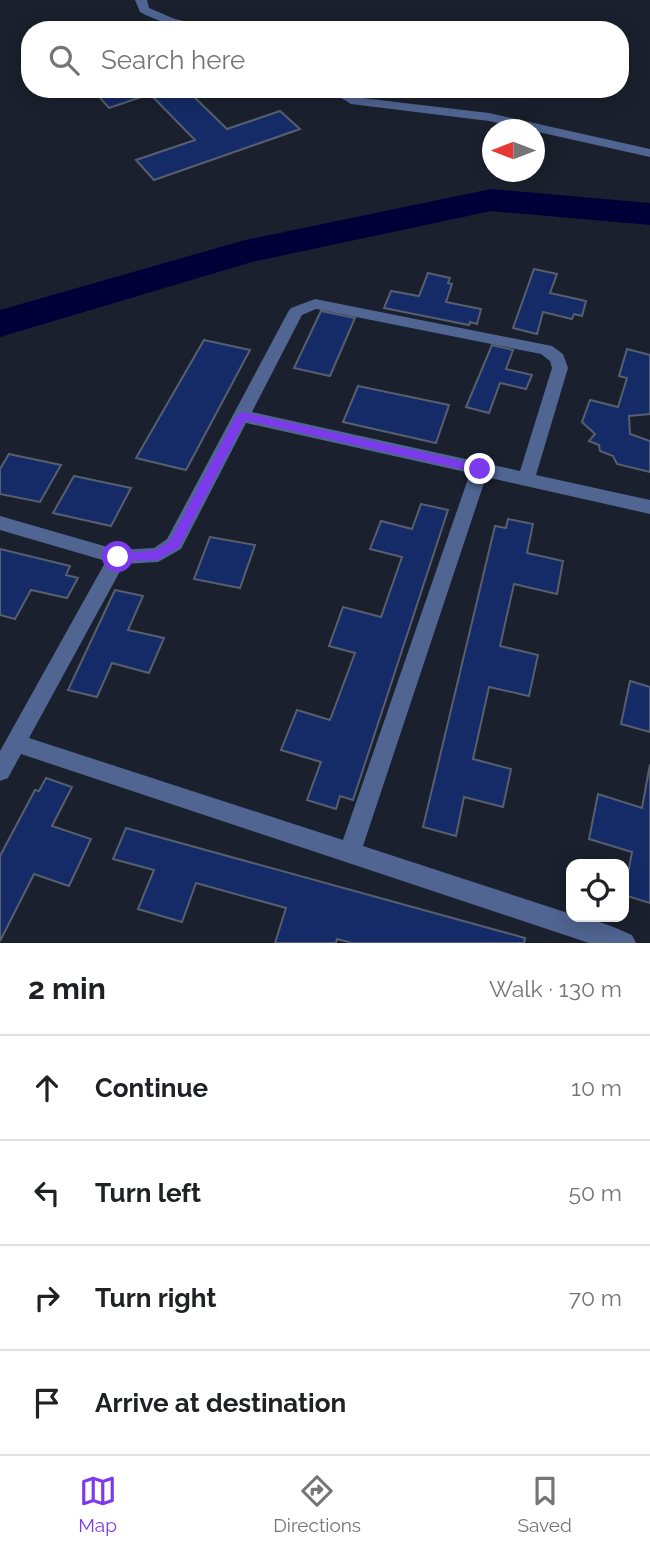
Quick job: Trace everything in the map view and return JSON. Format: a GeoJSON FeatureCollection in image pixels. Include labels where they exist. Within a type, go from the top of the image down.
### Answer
{"type":"FeatureCollection","features":[{"type":"Feature","properties":{"kind":"street"},"geometry":{"type":"LineString","coordinates":[[141,0],[144,10],[167,21]]}},
{"type":"Feature","properties":{"kind":"street"},"geometry":{"type":"LineString","coordinates":[[348,98],[489,117],[650,153]]}},
{"type":"Feature","properties":{"kind":"street"},"geometry":{"type":"LineString","coordinates":[[0,523],[118,557],[158,555],[174,544],[296,313],[315,304],[545,350],[557,358],[560,368],[526,479]]}},
{"type":"Feature","properties":{"kind":"street"},"geometry":{"type":"LineString","coordinates":[[242,416],[650,507]]}},
{"type":"Feature","properties":{"kind":"street"},"geometry":{"type":"LineString","coordinates":[[350,853],[480,469]]}},
{"type":"Feature","properties":{"kind":"street"},"geometry":{"type":"LineString","coordinates":[[0,771],[118,557]]}},
{"type":"Feature","properties":{"kind":"street"},"geometry":{"type":"LineString","coordinates":[[17,743],[625,943]]}},
{"type":"Feature","properties":{"kind":"building"},"geometry":{"type":"Polygon","coordinates":[[[100,98],[138,98],[109,108],[100,98]]]}},
{"type":"Feature","properties":{"kind":"building"},"geometry":{"type":"Polygon","coordinates":[[[154,98],[195,98],[227,129],[280,111],[300,129],[154,180],[136,160],[195,140],[154,98]]]}},
{"type":"Feature","properties":{"kind":"building"},"geometry":{"type":"Polygon","coordinates":[[[534,269],[557,274],[550,293],[586,301],[582,316],[574,314],[572,319],[543,312],[537,334],[513,328],[534,269]]]}},
{"type":"Feature","properties":{"kind":"building"},"geometry":{"type":"Polygon","coordinates":[[[428,273],[450,278],[448,283],[452,284],[446,302],[481,309],[477,324],[470,322],[469,325],[384,308],[391,291],[419,296],[428,273]]]}},
{"type":"Feature","properties":{"kind":"building"},"geometry":{"type":"Polygon","coordinates":[[[321,311],[355,318],[330,376],[294,368],[321,311]]]}},
{"type":"Feature","properties":{"kind":"building"},"geometry":{"type":"Polygon","coordinates":[[[204,340],[250,350],[186,470],[136,458],[204,340]]]}},
{"type":"Feature","properties":{"kind":"building"},"geometry":{"type":"Polygon","coordinates":[[[492,345],[513,350],[506,369],[532,375],[526,389],[500,383],[489,413],[466,407],[492,345]]]}},
{"type":"Feature","properties":{"kind":"building"},"geometry":{"type":"Polygon","coordinates":[[[627,349],[650,355],[650,414],[629,416],[630,434],[650,441],[650,472],[617,464],[613,456],[600,451],[599,445],[589,441],[595,434],[582,422],[590,400],[618,407],[627,378],[619,376],[627,349]]]}},
{"type":"Feature","properties":{"kind":"building"},"geometry":{"type":"Polygon","coordinates":[[[358,386],[449,405],[436,443],[343,422],[358,386]]]}},
{"type":"Feature","properties":{"kind":"building"},"geometry":{"type":"Polygon","coordinates":[[[9,454],[61,465],[40,502],[0,494],[0,469],[9,454]]]}},
{"type":"Feature","properties":{"kind":"building"},"geometry":{"type":"Polygon","coordinates":[[[74,476],[131,488],[111,526],[53,513],[74,476]]]}},
{"type":"Feature","properties":{"kind":"building"},"geometry":{"type":"Polygon","coordinates":[[[421,504],[448,510],[353,800],[340,796],[336,809],[307,800],[321,762],[281,750],[297,710],[330,720],[355,653],[329,646],[343,607],[381,617],[402,557],[370,549],[381,521],[412,529],[421,504]]]}},
{"type":"Feature","properties":{"kind":"building"},"geometry":{"type":"Polygon","coordinates":[[[508,519],[533,524],[527,553],[563,561],[557,594],[514,584],[500,646],[538,655],[529,696],[489,687],[473,759],[511,769],[503,807],[464,797],[456,836],[423,827],[495,526],[506,528],[508,519]]]}},
{"type":"Feature","properties":{"kind":"building"},"geometry":{"type":"Polygon","coordinates":[[[210,537],[255,545],[240,588],[194,579],[210,537]]]}},
{"type":"Feature","properties":{"kind":"building"},"geometry":{"type":"Polygon","coordinates":[[[0,549],[70,566],[66,575],[78,578],[67,598],[31,590],[15,619],[0,615],[0,549]]]}},
{"type":"Feature","properties":{"kind":"building"},"geometry":{"type":"Polygon","coordinates":[[[115,590],[143,596],[128,630],[164,638],[149,673],[112,663],[97,697],[68,690],[115,590]]]}},
{"type":"Feature","properties":{"kind":"building"},"geometry":{"type":"Polygon","coordinates":[[[630,681],[650,687],[650,732],[621,724],[630,681]]]}},
{"type":"Feature","properties":{"kind":"building"},"geometry":{"type":"Polygon","coordinates":[[[650,764],[650,903],[629,897],[632,852],[589,839],[598,794],[642,808],[650,764]]]}},
{"type":"Feature","properties":{"kind":"building"},"geometry":{"type":"Polygon","coordinates":[[[46,778],[72,787],[52,826],[91,839],[69,886],[34,874],[0,941],[0,856],[35,790],[39,791],[46,778]]]}},
{"type":"Feature","properties":{"kind":"building"},"geometry":{"type":"Polygon","coordinates":[[[126,828],[525,938],[524,943],[352,943],[337,939],[336,943],[275,943],[286,908],[196,883],[182,922],[138,909],[154,870],[113,859],[126,828]]]}},
{"type":"Feature","properties":{"kind":"waterway"},"geometry":{"type":"LineString","coordinates":[[0,324],[245,252],[491,200],[650,214]]}},
{"type":"Feature","properties":{"kind":"route"},"geometry":{"type":"LineString","coordinates":[[118,557],[158,555],[174,544],[242,416],[480,469]]}}]}
